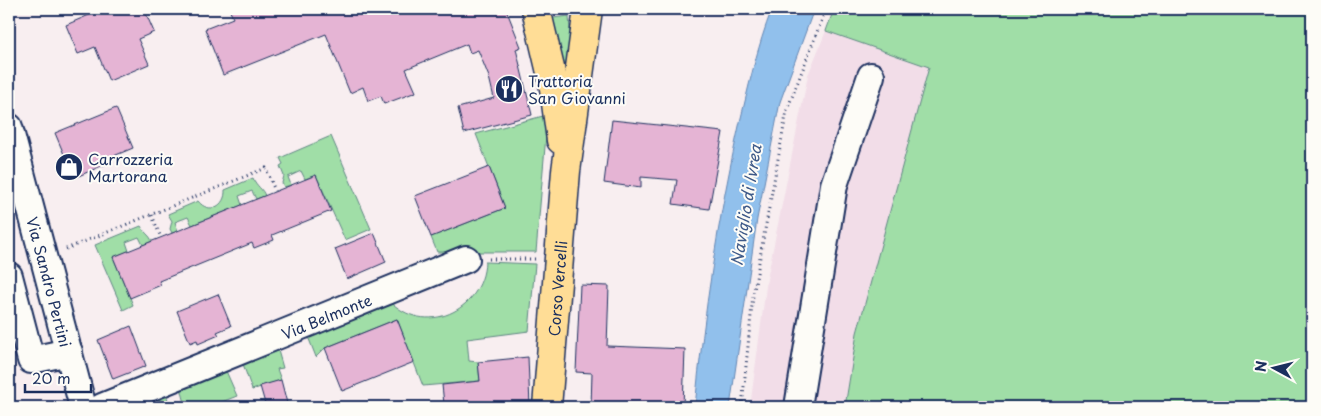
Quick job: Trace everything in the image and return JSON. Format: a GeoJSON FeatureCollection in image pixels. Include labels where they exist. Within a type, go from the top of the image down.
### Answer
{"type":"FeatureCollection","features":[{"type":"Feature","properties":{"kind":"main road","name":"Corso Vercelli"},"geometry":{"type":"LineString","coordinates":[[536,9],[553,81],[566,171]]}},
{"type":"Feature","properties":{"kind":"main road","name":"Corso Vercelli"},"geometry":{"type":"LineString","coordinates":[[547,407],[566,171],[588,9]]}},
{"type":"Feature","properties":{"kind":"street"},"geometry":{"type":"LineString","coordinates":[[798,407],[834,185],[870,76]]}},
{"type":"Feature","properties":{"kind":"street","name":"Via Sandro Pertini"},"geometry":{"type":"LineString","coordinates":[[9,128],[83,407]]}},
{"type":"Feature","properties":{"kind":"street","name":"Via Belmonte"},"geometry":{"type":"LineString","coordinates":[[102,407],[466,259]]}},
{"type":"Feature","properties":{"kind":"street"},"geometry":{"type":"LineString","coordinates":[[9,276],[31,360],[69,352]]}},
{"type":"Feature","properties":{"kind":"path"},"geometry":{"type":"LineString","coordinates":[[742,407],[753,295],[787,110],[826,9]]}},
{"type":"Feature","properties":{"kind":"path"},"geometry":{"type":"LineString","coordinates":[[44,257],[266,168],[275,191]]}},
{"type":"Feature","properties":{"kind":"path"},"geometry":{"type":"LineString","coordinates":[[152,215],[161,238]]}},
{"type":"Feature","properties":{"kind":"path"},"geometry":{"type":"LineString","coordinates":[[466,259],[559,259]]}},
{"type":"Feature","properties":{"kind":"shaded area"},"geometry":{"type":"Polygon","coordinates":[[[826,31],[929,67],[928,76],[857,333],[845,407],[750,407],[767,279],[808,75],[826,31]]]}},
{"type":"Feature","properties":{"kind":"green space"},"geometry":{"type":"Polygon","coordinates":[[[834,9],[1312,9],[1312,407],[845,407],[857,333],[929,67],[826,31],[834,9]]]}},
{"type":"Feature","properties":{"kind":"green space"},"geometry":{"type":"Polygon","coordinates":[[[569,16],[573,79],[561,80],[545,19],[569,16]]]}},
{"type":"Feature","properties":{"kind":"green space"},"geometry":{"type":"Polygon","coordinates":[[[543,116],[546,122],[546,135],[536,252],[437,252],[431,237],[505,208],[476,134],[543,116]]]}},
{"type":"Feature","properties":{"kind":"green space"},"geometry":{"type":"Polygon","coordinates":[[[331,136],[371,229],[345,240],[316,175],[305,179],[301,171],[288,177],[291,185],[284,187],[282,183],[284,176],[280,166],[283,164],[280,158],[331,136]]]}},
{"type":"Feature","properties":{"kind":"green space"},"geometry":{"type":"Polygon","coordinates":[[[253,178],[265,196],[256,199],[252,191],[239,196],[242,205],[192,225],[188,217],[175,222],[178,231],[172,233],[170,229],[172,221],[168,214],[198,201],[207,207],[216,207],[223,200],[225,190],[253,178]]]}},
{"type":"Feature","properties":{"kind":"green space"},"geometry":{"type":"Polygon","coordinates":[[[141,226],[152,241],[143,245],[139,237],[126,242],[129,251],[113,257],[133,305],[123,310],[95,245],[141,226]]]}},
{"type":"Feature","properties":{"kind":"green space"},"geometry":{"type":"Polygon","coordinates":[[[485,262],[535,264],[529,331],[467,339],[469,361],[478,362],[480,381],[423,386],[397,319],[325,348],[316,357],[307,334],[389,300],[403,311],[418,317],[434,318],[449,314],[463,306],[474,294],[482,279],[485,262]]]}},
{"type":"Feature","properties":{"kind":"green space"},"geometry":{"type":"Polygon","coordinates":[[[277,347],[283,368],[277,369],[281,380],[252,390],[242,361],[277,347]]]}},
{"type":"Feature","properties":{"kind":"green space"},"geometry":{"type":"Polygon","coordinates":[[[226,371],[237,396],[209,407],[186,407],[180,384],[226,371]]]}},
{"type":"Feature","properties":{"kind":"green space"},"geometry":{"type":"Polygon","coordinates":[[[166,395],[171,407],[124,407],[166,395]]]}},
{"type":"Feature","properties":{"kind":"water","name":"Naviglio di Ivrea"},"geometry":{"type":"Polygon","coordinates":[[[772,9],[814,9],[780,102],[757,219],[730,407],[695,407],[707,301],[718,231],[739,126],[762,38],[772,9]]]}},
{"type":"Feature","properties":{"kind":"building"},"geometry":{"type":"Polygon","coordinates":[[[103,9],[144,9],[154,32],[138,39],[149,64],[109,81],[95,47],[78,54],[66,25],[103,9]]]}},
{"type":"Feature","properties":{"kind":"building"},"geometry":{"type":"Polygon","coordinates":[[[229,9],[506,9],[521,47],[516,49],[532,115],[464,133],[458,108],[494,98],[489,77],[478,50],[470,53],[467,44],[406,69],[416,92],[384,104],[381,96],[368,101],[363,87],[350,93],[326,34],[223,75],[205,29],[233,18],[229,9]]]}},
{"type":"Feature","properties":{"kind":"building"},"geometry":{"type":"Polygon","coordinates":[[[116,108],[133,148],[104,160],[106,164],[74,178],[55,133],[116,108]]]}},
{"type":"Feature","properties":{"kind":"building"},"geometry":{"type":"Polygon","coordinates":[[[612,120],[723,132],[709,209],[673,204],[677,180],[641,177],[641,188],[604,183],[612,120]]]}},
{"type":"Feature","properties":{"kind":"building"},"geometry":{"type":"Polygon","coordinates":[[[489,167],[505,208],[431,237],[415,196],[489,167]]]}},
{"type":"Feature","properties":{"kind":"building"},"geometry":{"type":"Polygon","coordinates":[[[316,175],[331,211],[272,235],[274,240],[254,248],[252,243],[159,281],[161,285],[130,298],[113,257],[316,175]]]}},
{"type":"Feature","properties":{"kind":"building"},"geometry":{"type":"Polygon","coordinates":[[[374,233],[386,262],[347,279],[335,249],[374,233]]]}},
{"type":"Feature","properties":{"kind":"building"},"geometry":{"type":"Polygon","coordinates":[[[580,285],[609,286],[607,346],[685,349],[683,407],[591,407],[592,373],[576,372],[580,285]]]}},
{"type":"Feature","properties":{"kind":"building"},"geometry":{"type":"Polygon","coordinates":[[[218,294],[231,326],[217,332],[219,335],[198,344],[197,340],[190,343],[177,311],[218,294]]]}},
{"type":"Feature","properties":{"kind":"building"},"geometry":{"type":"Polygon","coordinates":[[[397,319],[414,362],[342,391],[325,348],[397,319]]]}},
{"type":"Feature","properties":{"kind":"building"},"geometry":{"type":"Polygon","coordinates":[[[131,326],[146,366],[113,379],[98,340],[131,326]]]}},
{"type":"Feature","properties":{"kind":"building"},"geometry":{"type":"Polygon","coordinates":[[[528,357],[530,407],[447,407],[444,404],[442,385],[480,381],[478,362],[528,357]]]}},
{"type":"Feature","properties":{"kind":"building"},"geometry":{"type":"Polygon","coordinates":[[[281,380],[288,407],[266,407],[260,386],[281,380]]]}},
{"type":"Feature","properties":{"kind":"place","name":"Trattoria San Giovanni"},"geometry":{"type":"Point","coordinates":[509,89]}},
{"type":"Feature","properties":{"kind":"place","name":"Carrozzeria Martorana"},"geometry":{"type":"Point","coordinates":[69,167]}}]}
